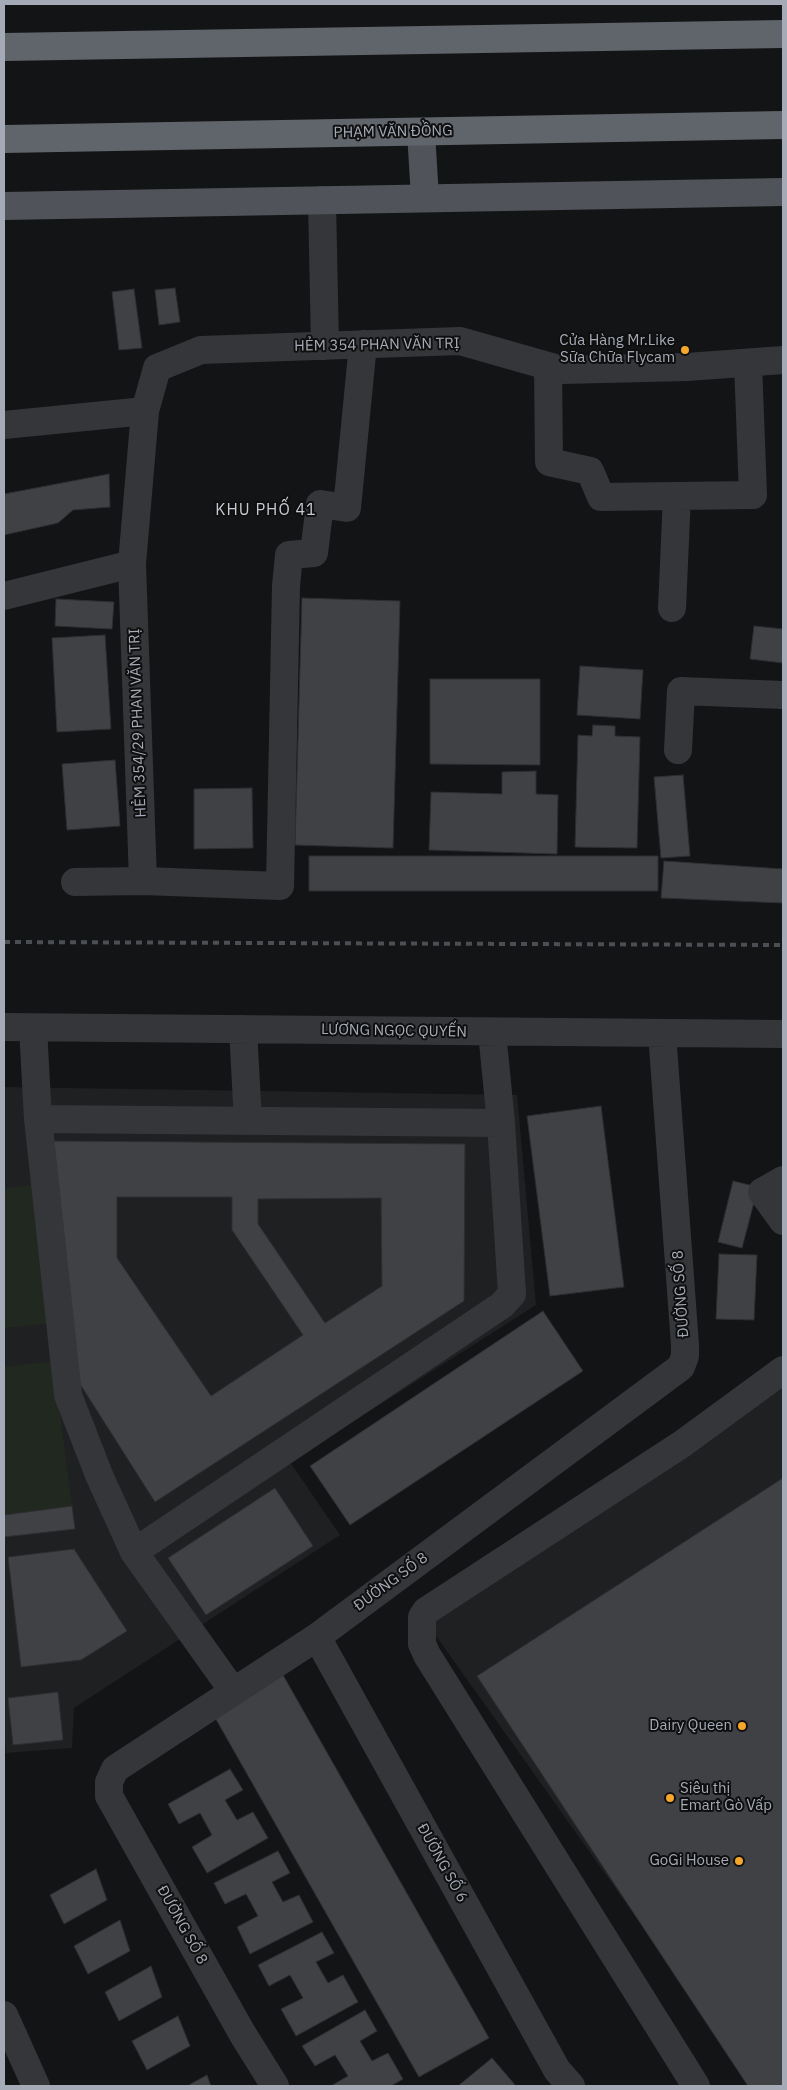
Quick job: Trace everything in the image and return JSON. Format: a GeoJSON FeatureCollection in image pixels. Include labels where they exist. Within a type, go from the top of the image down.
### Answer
{"type":"FeatureCollection","features":[{"type":"Feature","properties":{"kind":"highway"},"geometry":{"type":"LineString","coordinates":[[4,47],[783,34]]}},
{"type":"Feature","properties":{"kind":"highway","name":"PHẠM VĂN ĐỒNG"},"geometry":{"type":"LineString","coordinates":[[4,139],[783,125]]}},
{"type":"Feature","properties":{"kind":"main road"},"geometry":{"type":"LineString","coordinates":[[421,132],[425,198]]}},
{"type":"Feature","properties":{"kind":"main road"},"geometry":{"type":"LineString","coordinates":[[4,206],[783,192]]}},
{"type":"Feature","properties":{"kind":"street"},"geometry":{"type":"LineString","coordinates":[[322,200],[325,346]]}},
{"type":"Feature","properties":{"kind":"street","name":"HẺM 354 PHAN VĂN TRỊ"},"geometry":{"type":"LineString","coordinates":[[145,411],[157,368],[200,350],[460,341],[562,370],[686,367],[783,360]]}},
{"type":"Feature","properties":{"kind":"street"},"geometry":{"type":"LineString","coordinates":[[75,882],[143,881],[280,886],[286,586],[289,555],[314,553],[320,504],[347,508],[363,344]]}},
{"type":"Feature","properties":{"kind":"street"},"geometry":{"type":"LineString","coordinates":[[548,366],[549,462],[590,471],[601,496],[677,496],[754,494],[748,363]]}},
{"type":"Feature","properties":{"kind":"street"},"geometry":{"type":"LineString","coordinates":[[4,425],[145,411]]}},
{"type":"Feature","properties":{"kind":"street","name":"HẺM 354/29 PHAN VĂN TRỊ"},"geometry":{"type":"LineString","coordinates":[[143,881],[132,564],[145,411]]}},
{"type":"Feature","properties":{"kind":"street"},"geometry":{"type":"LineString","coordinates":[[672,608],[677,496]]}},
{"type":"Feature","properties":{"kind":"street"},"geometry":{"type":"LineString","coordinates":[[4,596],[132,564]]}},
{"type":"Feature","properties":{"kind":"street"},"geometry":{"type":"LineString","coordinates":[[678,750],[681,691],[783,695]]}},
{"type":"Feature","properties":{"kind":"street","name":"LƯƠNG NGỌC QUYẾN"},"geometry":{"type":"LineString","coordinates":[[4,1027],[783,1034]]}},
{"type":"Feature","properties":{"kind":"street"},"geometry":{"type":"LineString","coordinates":[[33,1028],[38,1119],[68,1394],[99,1475],[134,1552],[234,1691]]}},
{"type":"Feature","properties":{"kind":"street"},"geometry":{"type":"LineString","coordinates":[[243,1029],[248,1121]]}},
{"type":"Feature","properties":{"kind":"street"},"geometry":{"type":"LineString","coordinates":[[134,1552],[502,1305],[512,1294],[501,1123],[492,1032]]}},
{"type":"Feature","properties":{"kind":"street","name":"ĐƯỜNG SỐ 8"},"geometry":{"type":"LineString","coordinates":[[275,2086],[242,2033],[109,1796],[109,1782],[115,1769],[317,1636],[680,1367],[685,1356],[685,1345],[662,1033]]}},
{"type":"Feature","properties":{"kind":"street"},"geometry":{"type":"LineString","coordinates":[[38,1119],[501,1123]]}},
{"type":"Feature","properties":{"kind":"street"},"geometry":{"type":"LineString","coordinates":[[783,1180],[762,1192],[783,1221]]}},
{"type":"Feature","properties":{"kind":"street"},"geometry":{"type":"LineString","coordinates":[[696,2086],[427,1655],[422,1644],[422,1618],[426,1611],[682,1444],[783,1370]]}},
{"type":"Feature","properties":{"kind":"street","name":"ĐƯỜNG SỐ 6"},"geometry":{"type":"LineString","coordinates":[[317,1636],[557,2070],[571,2086]]}},
{"type":"Feature","properties":{"kind":"street"},"geometry":{"type":"LineString","coordinates":[[4,2015],[36,2086]]}},
{"type":"Feature","properties":{"kind":"shaded area"},"geometry":{"type":"Polygon","coordinates":[[[4,1087],[517,1095],[536,1305],[290,1462],[340,1535],[74,1708],[72,1748],[6,1753],[4,1732],[4,1087]]]}},
{"type":"Feature","properties":{"kind":"shaded area"},"geometry":{"type":"Polygon","coordinates":[[[37,1185],[52,1323],[4,1328],[4,1188],[37,1185]]]}},
{"type":"Feature","properties":{"kind":"shaded area"},"geometry":{"type":"Polygon","coordinates":[[[53,1361],[72,1506],[4,1515],[4,1367],[53,1361]]]}},
{"type":"Feature","properties":{"kind":"shaded area","name":"Siêu thị Emart Gò Vấp"},"geometry":{"type":"Polygon","coordinates":[[[783,1387],[783,2086],[748,2086],[638,1920],[424,1619],[783,1387]]]}},
{"type":"Feature","properties":{"kind":"building"},"geometry":{"type":"Polygon","coordinates":[[[175,288],[180,322],[159,325],[155,290],[175,288]]]}},
{"type":"Feature","properties":{"kind":"building"},"geometry":{"type":"Polygon","coordinates":[[[134,289],[142,348],[119,350],[112,292],[134,289]]]}},
{"type":"Feature","properties":{"kind":"building"},"geometry":{"type":"Polygon","coordinates":[[[109,474],[110,507],[73,510],[58,523],[4,535],[4,494],[109,474]]]}},
{"type":"Feature","properties":{"kind":"building"},"geometry":{"type":"Polygon","coordinates":[[[302,598],[400,601],[393,848],[295,845],[302,598]]]}},
{"type":"Feature","properties":{"kind":"building"},"geometry":{"type":"Polygon","coordinates":[[[56,599],[114,602],[112,629],[55,626],[56,599]]]}},
{"type":"Feature","properties":{"kind":"building"},"geometry":{"type":"Polygon","coordinates":[[[754,626],[783,629],[783,663],[750,659],[754,626]]]}},
{"type":"Feature","properties":{"kind":"building"},"geometry":{"type":"Polygon","coordinates":[[[105,635],[111,729],[57,732],[52,638],[105,635]]]}},
{"type":"Feature","properties":{"kind":"building"},"geometry":{"type":"Polygon","coordinates":[[[580,666],[643,670],[640,719],[577,715],[580,666]]]}},
{"type":"Feature","properties":{"kind":"building"},"geometry":{"type":"Polygon","coordinates":[[[430,679],[540,679],[540,765],[430,764],[430,679]]]}},
{"type":"Feature","properties":{"kind":"building"},"geometry":{"type":"Polygon","coordinates":[[[593,725],[615,726],[615,736],[640,737],[637,848],[575,847],[578,735],[592,736],[593,725]]]}},
{"type":"Feature","properties":{"kind":"building"},"geometry":{"type":"Polygon","coordinates":[[[115,760],[120,826],[67,830],[62,764],[115,760]]]}},
{"type":"Feature","properties":{"kind":"building"},"geometry":{"type":"Polygon","coordinates":[[[536,771],[536,794],[558,795],[557,854],[429,850],[431,792],[502,794],[502,772],[536,771]]]}},
{"type":"Feature","properties":{"kind":"building"},"geometry":{"type":"Polygon","coordinates":[[[683,775],[690,856],[661,858],[654,777],[683,775]]]}},
{"type":"Feature","properties":{"kind":"building"},"geometry":{"type":"Polygon","coordinates":[[[252,788],[253,848],[194,849],[194,789],[252,788]]]}},
{"type":"Feature","properties":{"kind":"building"},"geometry":{"type":"Polygon","coordinates":[[[309,856],[658,856],[658,891],[309,891],[309,856]]]}},
{"type":"Feature","properties":{"kind":"building"},"geometry":{"type":"Polygon","coordinates":[[[664,861],[783,869],[783,903],[661,898],[664,861]]]}},
{"type":"Feature","properties":{"kind":"building"},"geometry":{"type":"Polygon","coordinates":[[[601,1106],[624,1287],[550,1296],[527,1116],[601,1106]]]}},
{"type":"Feature","properties":{"kind":"building"},"geometry":{"type":"Polygon","coordinates":[[[49,1141],[465,1144],[464,1301],[155,1502],[75,1376],[49,1141]],[[117,1197],[117,1258],[211,1396],[303,1335],[232,1230],[232,1197],[117,1197]],[[381,1198],[258,1199],[258,1224],[325,1323],[382,1286],[381,1198]]]}},
{"type":"Feature","properties":{"kind":"building"},"geometry":{"type":"Polygon","coordinates":[[[733,1181],[758,1187],[742,1248],[718,1242],[733,1181]]]}},
{"type":"Feature","properties":{"kind":"building"},"geometry":{"type":"Polygon","coordinates":[[[719,1254],[757,1255],[754,1320],[716,1319],[719,1254]]]}},
{"type":"Feature","properties":{"kind":"building"},"geometry":{"type":"Polygon","coordinates":[[[543,1311],[583,1371],[350,1525],[310,1466],[543,1311]]]}},
{"type":"Feature","properties":{"kind":"building","name":"Siêu thị Emart Gò Vấp"},"geometry":{"type":"Polygon","coordinates":[[[783,1478],[783,2086],[748,2086],[477,1676],[783,1478]]]}},
{"type":"Feature","properties":{"kind":"building"},"geometry":{"type":"Polygon","coordinates":[[[275,1488],[313,1546],[206,1615],[168,1558],[275,1488]]]}},
{"type":"Feature","properties":{"kind":"building"},"geometry":{"type":"Polygon","coordinates":[[[72,1506],[75,1529],[4,1537],[4,1515],[72,1506]]]}},
{"type":"Feature","properties":{"kind":"building"},"geometry":{"type":"Polygon","coordinates":[[[74,1549],[127,1631],[81,1660],[21,1667],[8,1557],[74,1549]]]}},
{"type":"Feature","properties":{"kind":"building"},"geometry":{"type":"Polygon","coordinates":[[[283,1675],[489,2038],[419,2077],[213,1714],[283,1675]]]}},
{"type":"Feature","properties":{"kind":"building"},"geometry":{"type":"Polygon","coordinates":[[[58,1692],[63,1740],[13,1745],[8,1698],[58,1692]]]}},
{"type":"Feature","properties":{"kind":"building"},"geometry":{"type":"Polygon","coordinates":[[[230,1769],[243,1790],[225,1800],[237,1820],[253,1812],[268,1838],[207,1873],[192,1847],[212,1835],[200,1813],[179,1824],[168,1804],[230,1769]]]}},
{"type":"Feature","properties":{"kind":"building"},"geometry":{"type":"Polygon","coordinates":[[[278,1851],[290,1873],[272,1882],[283,1902],[299,1895],[313,1922],[250,1954],[237,1927],[258,1916],[246,1894],[225,1904],[214,1883],[278,1851]]]}},
{"type":"Feature","properties":{"kind":"building"},"geometry":{"type":"Polygon","coordinates":[[[96,1869],[107,1900],[64,1924],[50,1895],[96,1869]]]}},
{"type":"Feature","properties":{"kind":"building"},"geometry":{"type":"Polygon","coordinates":[[[120,1920],[130,1951],[88,1974],[74,1946],[120,1920]]]}},
{"type":"Feature","properties":{"kind":"building"},"geometry":{"type":"Polygon","coordinates":[[[322,1932],[334,1953],[316,1962],[328,1983],[343,1975],[358,2002],[296,2036],[281,2009],[303,1998],[290,1975],[269,1986],[258,1965],[322,1932]]]}},
{"type":"Feature","properties":{"kind":"building"},"geometry":{"type":"Polygon","coordinates":[[[151,1966],[162,1997],[119,2021],[105,1992],[151,1966]]]}},
{"type":"Feature","properties":{"kind":"building"},"geometry":{"type":"Polygon","coordinates":[[[365,2010],[377,2031],[360,2041],[372,2061],[388,2053],[403,2079],[391,2086],[331,2086],[348,2076],[335,2055],[315,2066],[302,2046],[365,2010]]]}},
{"type":"Feature","properties":{"kind":"building"},"geometry":{"type":"Polygon","coordinates":[[[178,2016],[190,2046],[147,2070],[132,2041],[178,2016]]]}},
{"type":"Feature","properties":{"kind":"building"},"geometry":{"type":"Polygon","coordinates":[[[492,2058],[516,2086],[458,2086],[492,2058]]]}},
{"type":"Feature","properties":{"kind":"building"},"geometry":{"type":"Polygon","coordinates":[[[207,2075],[211,2086],[187,2086],[207,2075]]]}},
{"type":"Feature","properties":{"kind":"railway"},"geometry":{"type":"LineString","coordinates":[[4,942],[783,945]]}},
{"type":"Feature","properties":{"kind":"place","name":"Cửa Hàng Mr.Like Sữa Chữa Flycam"},"geometry":{"type":"Point","coordinates":[685,350]}},
{"type":"Feature","properties":{"kind":"place","name":"Dairy Queen"},"geometry":{"type":"Point","coordinates":[742,1726]}},
{"type":"Feature","properties":{"kind":"place","name":"Siêu thị Emart Gò Vấp"},"geometry":{"type":"Point","coordinates":[670,1798]}},
{"type":"Feature","properties":{"kind":"place","name":"GoGi House"},"geometry":{"type":"Point","coordinates":[739,1861]}},
{"type":"Feature","properties":{"kind":"district","name":"KHU PHỐ 41"},"geometry":{"type":"Point","coordinates":[266,510]}}]}
